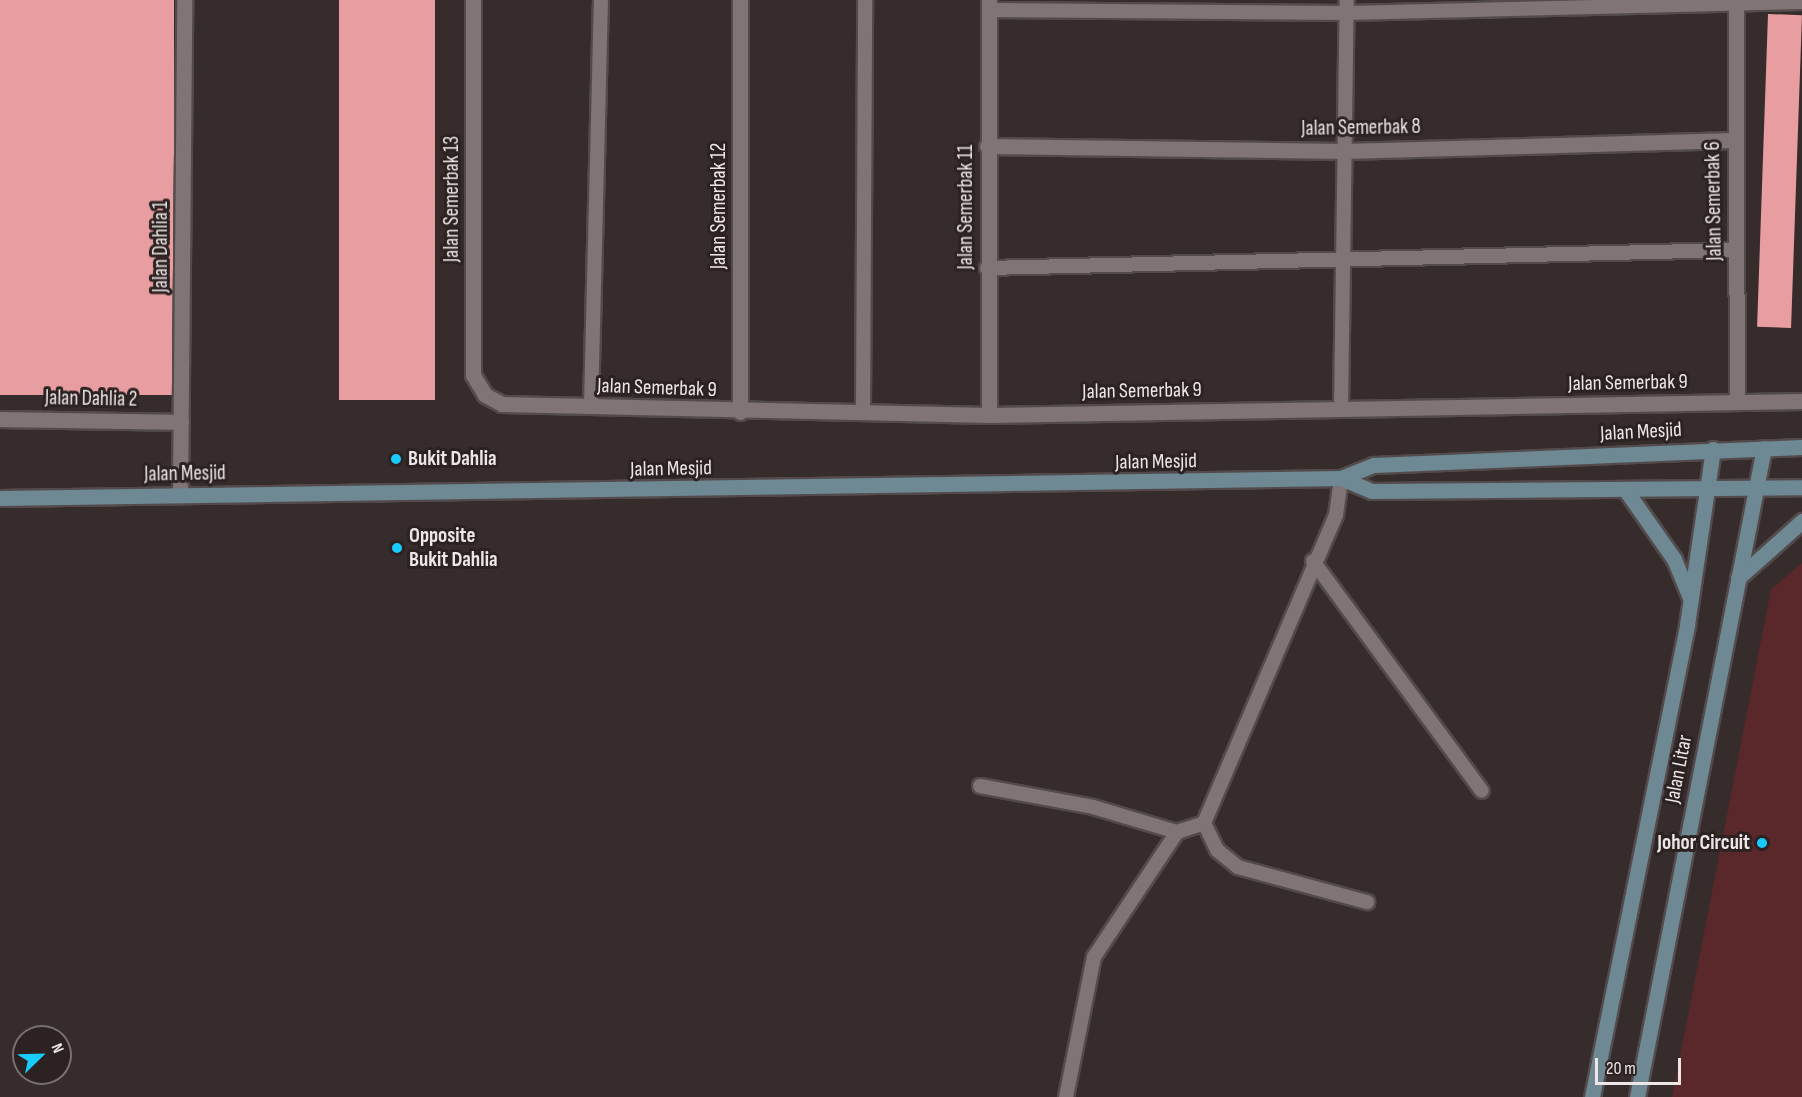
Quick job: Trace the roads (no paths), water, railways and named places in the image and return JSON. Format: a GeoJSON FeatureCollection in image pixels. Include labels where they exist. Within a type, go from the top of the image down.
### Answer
{"type":"FeatureCollection","features":[{"type":"Feature","properties":{"kind":"main road","name":"Jalan Mesjid"},"geometry":{"type":"LineString","coordinates":[[0,498],[1341,478],[1374,465],[1802,447]]}},
{"type":"Feature","properties":{"kind":"main road","name":"Jalan Litar"},"geometry":{"type":"LineString","coordinates":[[1637,1097],[1754,488],[1764,448]]}},
{"type":"Feature","properties":{"kind":"main road","name":"Jalan Litar"},"geometry":{"type":"LineString","coordinates":[[1592,1097],[1691,600],[1705,490],[1713,449]]}},
{"type":"Feature","properties":{"kind":"main road","name":"Jalan Mesjid"},"geometry":{"type":"LineString","coordinates":[[1341,478],[1371,491],[1627,492],[1802,487]]}},
{"type":"Feature","properties":{"kind":"main road"},"geometry":{"type":"LineString","coordinates":[[1627,492],[1674,559],[1691,600]]}},
{"type":"Feature","properties":{"kind":"main road"},"geometry":{"type":"LineString","coordinates":[[1738,578],[1802,521]]}},
{"type":"Feature","properties":{"kind":"street","name":"Jalan Dahlia 1"},"geometry":{"type":"LineString","coordinates":[[180,495],[184,0]]}},
{"type":"Feature","properties":{"kind":"street","name":"Jalan Semerbak 13"},"geometry":{"type":"LineString","coordinates":[[473,0],[473,375],[485,395]]}},
{"type":"Feature","properties":{"kind":"street","name":"Jalan Semerbak 12"},"geometry":{"type":"LineString","coordinates":[[740,0],[740,412]]}},
{"type":"Feature","properties":{"kind":"street","name":"Jalan Semerbak 6"},"geometry":{"type":"LineString","coordinates":[[1736,1],[1734,140],[1737,402]]}},
{"type":"Feature","properties":{"kind":"street","name":"Jalan Semerbak 11"},"geometry":{"type":"LineString","coordinates":[[989,5],[987,146],[989,415]]}},
{"type":"Feature","properties":{"kind":"street","name":"Jalan Semerbak 8"},"geometry":{"type":"LineString","coordinates":[[987,146],[1344,151],[1734,140]]}},
{"type":"Feature","properties":{"kind":"street","name":"Jalan Semerbak 9"},"geometry":{"type":"LineString","coordinates":[[485,395],[502,404],[740,412],[989,415],[1802,401]]}},
{"type":"Feature","properties":{"kind":"street","name":"Jalan Dahlia 2"},"geometry":{"type":"LineString","coordinates":[[0,419],[181,422]]}},
{"type":"Feature","properties":{"kind":"lane"},"geometry":{"type":"LineString","coordinates":[[591,407],[601,0]]}},
{"type":"Feature","properties":{"kind":"lane"},"geometry":{"type":"LineString","coordinates":[[863,413],[865,0]]}},
{"type":"Feature","properties":{"kind":"lane"},"geometry":{"type":"LineString","coordinates":[[989,5],[1347,6],[1802,2]]}},
{"type":"Feature","properties":{"kind":"lane"},"geometry":{"type":"LineString","coordinates":[[1341,409],[1347,6]]}},
{"type":"Feature","properties":{"kind":"lane"},"geometry":{"type":"LineString","coordinates":[[987,268],[1735,250]]}},
{"type":"Feature","properties":{"kind":"lane"},"geometry":{"type":"LineString","coordinates":[[1341,478],[1336,515],[1313,561],[1204,823],[1217,850],[1238,867],[1367,902]]}},
{"type":"Feature","properties":{"kind":"lane"},"geometry":{"type":"LineString","coordinates":[[1313,561],[1482,791]]}},
{"type":"Feature","properties":{"kind":"lane"},"geometry":{"type":"LineString","coordinates":[[980,786],[1093,807],[1177,832],[1204,823]]}},
{"type":"Feature","properties":{"kind":"lane"},"geometry":{"type":"LineString","coordinates":[[1066,1097],[1094,957],[1177,832]]}},
{"type":"Feature","properties":{"kind":"place","name":"Bukit Dahlia"},"geometry":{"type":"Point","coordinates":[396,459]}},
{"type":"Feature","properties":{"kind":"place","name":"Opposite Bukit Dahlia"},"geometry":{"type":"Point","coordinates":[397,548]}},
{"type":"Feature","properties":{"kind":"place","name":"Johor Circuit"},"geometry":{"type":"Point","coordinates":[1762,843]}}]}
